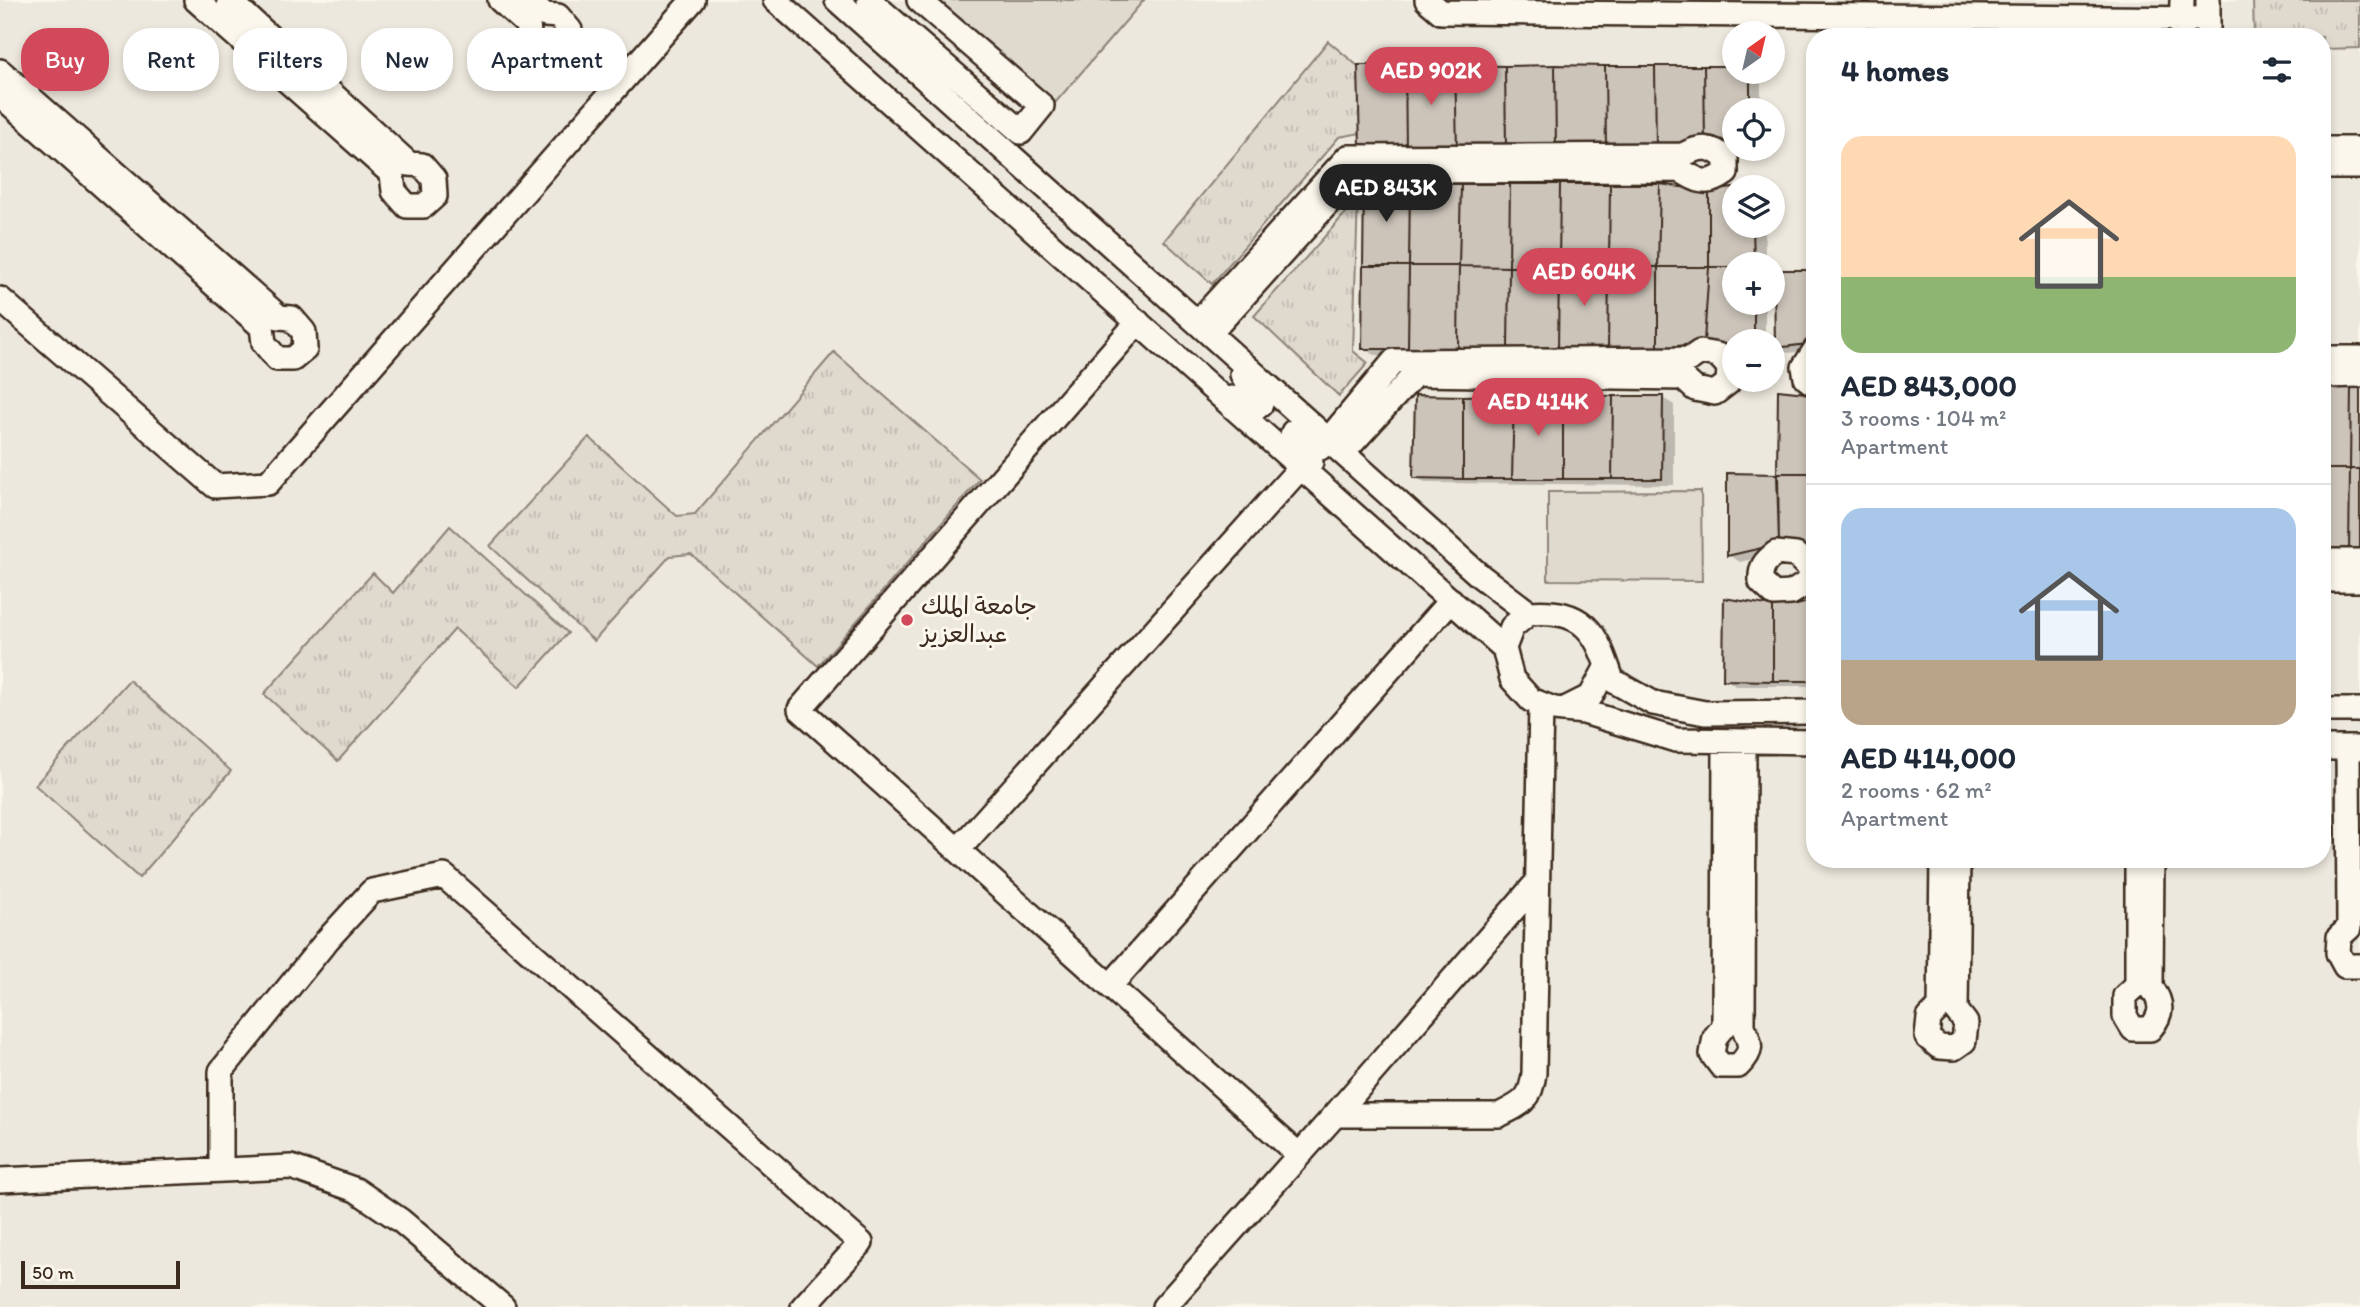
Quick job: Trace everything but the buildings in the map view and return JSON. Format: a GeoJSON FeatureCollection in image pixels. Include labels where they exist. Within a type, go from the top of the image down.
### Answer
{"type":"FeatureCollection","features":[{"type":"Feature","properties":{"kind":"street"},"geometry":{"type":"LineString","coordinates":[[196,0],[392,174],[394,191],[407,206],[424,206],[435,196],[434,179],[422,165],[409,164],[229,0]]}},
{"type":"Feature","properties":{"kind":"street"},"geometry":{"type":"LineString","coordinates":[[500,0],[528,25],[530,41],[543,56],[559,57],[570,46],[570,30],[558,16],[545,15],[528,0]]}},
{"type":"Feature","properties":{"kind":"street"},"geometry":{"type":"LineString","coordinates":[[0,299],[215,486],[268,484],[693,0]]}},
{"type":"Feature","properties":{"kind":"street"},"geometry":{"type":"LineString","coordinates":[[775,0],[1504,648],[1512,679],[1531,700],[1552,707],[1584,712],[1676,740],[1806,742]]}},
{"type":"Feature","properties":{"kind":"street"},"geometry":{"type":"LineString","coordinates":[[836,0],[1479,575],[1529,613]]}},
{"type":"Feature","properties":{"kind":"street"},"geometry":{"type":"LineString","coordinates":[[869,0],[1021,132],[1042,106],[919,0]]}},
{"type":"Feature","properties":{"kind":"street"},"geometry":{"type":"LineString","coordinates":[[1427,0],[1441,12],[2208,18]]}},
{"type":"Feature","properties":{"kind":"street"},"geometry":{"type":"LineString","coordinates":[[0,71],[279,317],[292,318],[304,332],[305,349],[293,359],[277,359],[264,343],[262,327],[0,95]]}},
{"type":"Feature","properties":{"kind":"street"},"geometry":{"type":"LineString","coordinates":[[1697,148],[1715,149],[1726,159],[1726,173],[1714,181],[1696,180],[1680,170],[1357,171],[1204,328],[1349,157],[1683,155],[1697,148]]}},
{"type":"Feature","properties":{"kind":"street"},"geometry":{"type":"LineString","coordinates":[[2331,149],[2360,149]]}},
{"type":"Feature","properties":{"kind":"street"},"geometry":{"type":"LineString","coordinates":[[2331,167],[2360,167]]}},
{"type":"Feature","properties":{"kind":"street"},"geometry":{"type":"LineString","coordinates":[[1138,322],[800,709],[1299,1155]]}},
{"type":"Feature","properties":{"kind":"street"},"geometry":{"type":"LineString","coordinates":[[958,850],[1309,474],[1310,458],[1292,439],[1293,432],[1302,432],[1342,468],[1343,453],[1394,361],[1690,359],[1700,352],[1718,355],[1730,367],[1728,383],[1715,393],[1695,389],[1683,378],[1415,374],[1343,453]]}},
{"type":"Feature","properties":{"kind":"street"},"geometry":{"type":"LineString","coordinates":[[1201,377],[1220,388],[1245,409],[1254,410],[1261,404],[1245,382],[1236,358]]}},
{"type":"Feature","properties":{"kind":"street"},"geometry":{"type":"LineString","coordinates":[[2331,358],[2360,358]]}},
{"type":"Feature","properties":{"kind":"street"},"geometry":{"type":"LineString","coordinates":[[2331,376],[2360,375]]}},
{"type":"Feature","properties":{"kind":"street"},"geometry":{"type":"LineString","coordinates":[[1806,565],[1796,555],[1776,553],[1763,563],[1760,572],[1761,582],[1774,594],[1791,593],[1806,584]]}},
{"type":"Feature","properties":{"kind":"street"},"geometry":{"type":"LineString","coordinates":[[2331,561],[2360,561]]}},
{"type":"Feature","properties":{"kind":"street"},"geometry":{"type":"LineString","coordinates":[[2331,580],[2360,580]]}},
{"type":"Feature","properties":{"kind":"street"},"geometry":{"type":"LineString","coordinates":[[1110,986],[1451,600]]}},
{"type":"Feature","properties":{"kind":"street"},"geometry":{"type":"LineString","coordinates":[[1504,648],[1512,627],[1529,613],[1554,611],[1578,621],[1590,631],[1599,644],[1612,680],[1653,703],[1705,713],[1806,712]]}},
{"type":"Feature","properties":{"kind":"street"},"geometry":{"type":"LineString","coordinates":[[1552,707],[1591,696],[1607,666]]}},
{"type":"Feature","properties":{"kind":"street"},"geometry":{"type":"LineString","coordinates":[[1335,1115],[1499,1115],[1517,1106],[1532,1091],[1538,881],[1552,707]]}},
{"type":"Feature","properties":{"kind":"street"},"geometry":{"type":"LineString","coordinates":[[2331,710],[2360,710]]}},
{"type":"Feature","properties":{"kind":"street"},"geometry":{"type":"LineString","coordinates":[[1735,741],[1743,1026],[1750,1043],[1748,1056],[1738,1066],[1720,1066],[1712,1054],[1715,1037],[1724,1026],[1735,741]]}},
{"type":"Feature","properties":{"kind":"street"},"geometry":{"type":"LineString","coordinates":[[2331,748],[2354,748],[2348,928],[2339,937],[2338,953],[2345,966],[2360,966]]}},
{"type":"Feature","properties":{"kind":"street"},"geometry":{"type":"LineString","coordinates":[[1942,868],[1940,1007],[1929,1018],[1927,1037],[1939,1047],[1954,1048],[1964,1041],[1966,1023],[1956,1010],[1958,868]]}},
{"type":"Feature","properties":{"kind":"street"},"geometry":{"type":"LineString","coordinates":[[2137,868],[2137,985],[2125,996],[2125,1016],[2133,1029],[2150,1029],[2160,1017],[2161,1000],[2151,987],[2152,868]]}},
{"type":"Feature","properties":{"kind":"street"},"geometry":{"type":"LineString","coordinates":[[221,1169],[221,1071],[328,939],[372,891],[444,876],[861,1243],[803,1307]]}},
{"type":"Feature","properties":{"kind":"street"},"geometry":{"type":"LineString","coordinates":[[1164,1307],[1538,881]]}},
{"type":"Feature","properties":{"kind":"street"},"geometry":{"type":"LineString","coordinates":[[0,1180],[290,1167],[356,1190],[400,1220],[503,1307]]}},
{"type":"Feature","properties":{"kind":"shaded area","name":"جامعة الملك عبدالعزيز"},"geometry":{"type":"Polygon","coordinates":[[[0,0],[2360,0],[2360,1307],[0,1307],[0,0]]]}},
{"type":"Feature","properties":{"kind":"green space"},"geometry":{"type":"Polygon","coordinates":[[[936,0],[1144,0],[1055,103],[936,0]]]}},
{"type":"Feature","properties":{"kind":"green space"},"geometry":{"type":"Polygon","coordinates":[[[2253,0],[2360,0],[2360,48],[2331,49],[2331,28],[2254,28],[2253,0]]]}},
{"type":"Feature","properties":{"kind":"green space"},"geometry":{"type":"Polygon","coordinates":[[[1328,41],[1359,67],[1361,133],[1339,137],[1212,284],[1164,241],[1328,41]]]}},
{"type":"Feature","properties":{"kind":"green space"},"geometry":{"type":"Polygon","coordinates":[[[1358,199],[1353,351],[1368,363],[1339,396],[1254,316],[1358,199]]]}},
{"type":"Feature","properties":{"kind":"green space"},"geometry":{"type":"Polygon","coordinates":[[[834,352],[980,479],[818,666],[691,554],[670,556],[594,641],[490,546],[589,437],[677,516],[695,514],[834,352]]]}},
{"type":"Feature","properties":{"kind":"green space"},"geometry":{"type":"Polygon","coordinates":[[[1701,491],[1702,581],[1548,580],[1548,492],[1701,491]]]}},
{"type":"Feature","properties":{"kind":"green space"},"geometry":{"type":"Polygon","coordinates":[[[450,526],[568,633],[519,687],[455,629],[338,761],[264,694],[373,573],[393,593],[450,526]]]}},
{"type":"Feature","properties":{"kind":"green space"},"geometry":{"type":"Polygon","coordinates":[[[129,680],[231,771],[139,878],[35,785],[129,680]]]}},
{"type":"Feature","properties":{"kind":"place","name":"جامعة الملك عبدالعزيز"},"geometry":{"type":"Point","coordinates":[907,620]}}]}
